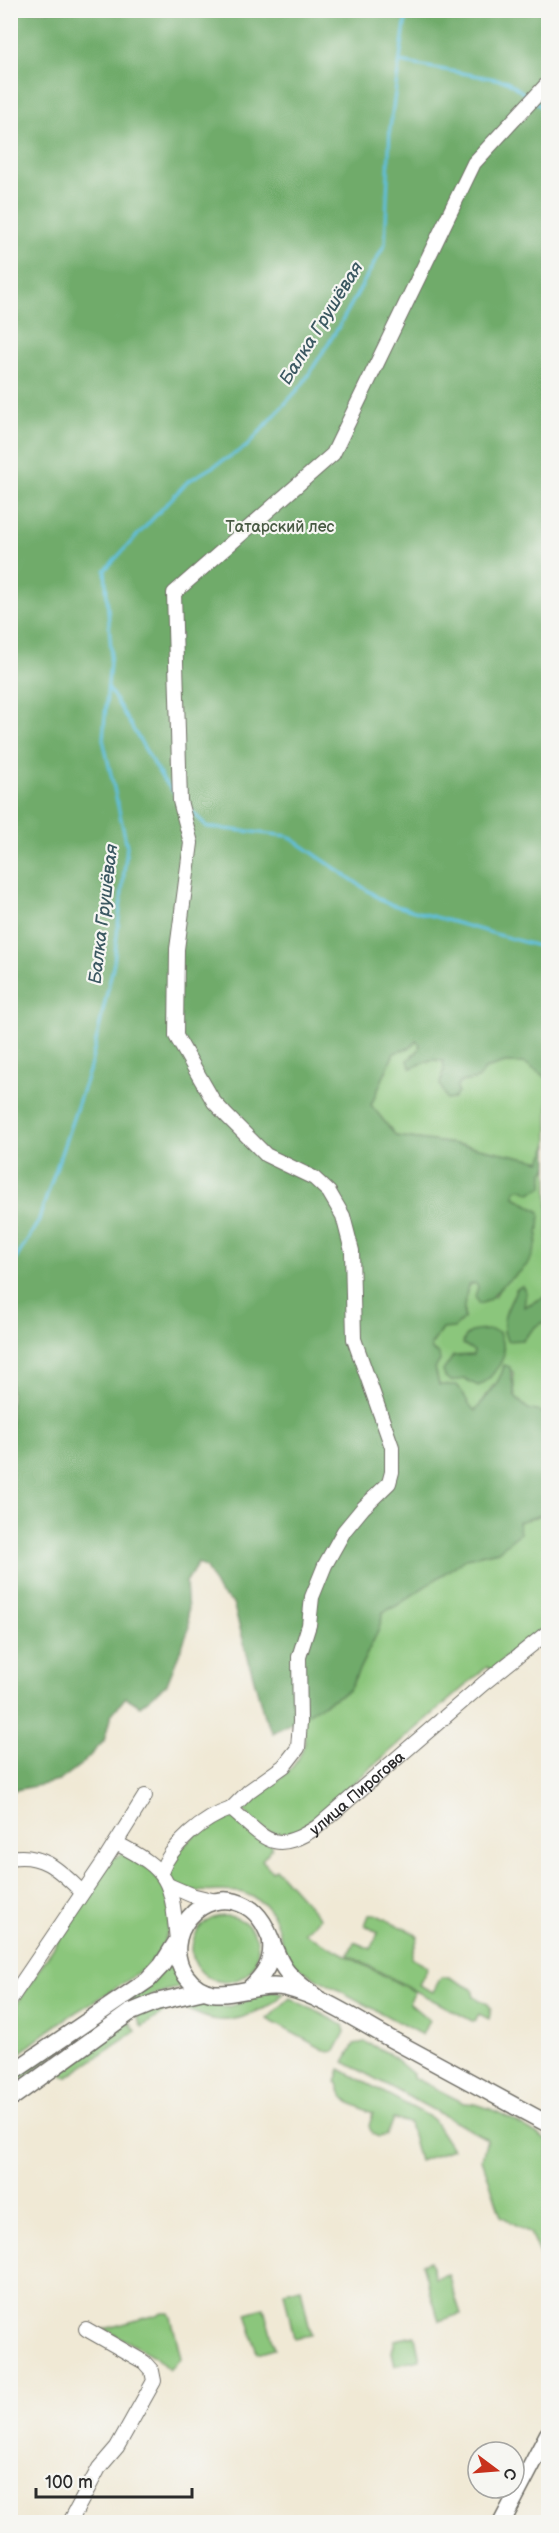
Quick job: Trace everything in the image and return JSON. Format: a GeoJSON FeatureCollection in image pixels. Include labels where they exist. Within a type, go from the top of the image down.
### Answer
{"type":"FeatureCollection","features":[{"type":"Feature","properties":{"kind":"main road"},"geometry":{"type":"LineString","coordinates":[[10,2074],[148,1980],[162,1965],[185,1921],[194,1912],[216,1901],[243,1904],[260,1917],[283,1968],[319,2000]]}},
{"type":"Feature","properties":{"kind":"main road"},"geometry":{"type":"LineString","coordinates":[[250,1988],[261,1978],[268,1965],[272,1950],[270,1935]]}},
{"type":"Feature","properties":{"kind":"main road"},"geometry":{"type":"LineString","coordinates":[[177,1940],[181,1967],[189,1980],[204,1991]]}},
{"type":"Feature","properties":{"kind":"main road"},"geometry":{"type":"LineString","coordinates":[[10,2099],[129,2013],[156,2002],[204,1991],[227,1995],[250,1988],[273,1985],[319,2000],[549,2124]]}},
{"type":"Feature","properties":{"kind":"main road"},"geometry":{"type":"LineString","coordinates":[[502,2523],[549,2434]]}},
{"type":"Feature","properties":{"kind":"street"},"geometry":{"type":"LineString","coordinates":[[161,1872],[165,1860],[180,1842],[204,1824],[231,1809],[249,1791],[274,1775],[298,1748],[299,1657],[309,1624],[312,1598],[325,1565],[344,1531],[363,1508],[389,1483],[392,1472],[392,1447],[354,1339],[352,1251],[344,1216],[329,1192],[314,1178],[266,1155],[226,1115],[214,1102],[176,1036],[177,949],[191,843],[180,801],[174,593],[333,454],[474,163],[549,83]]}},
{"type":"Feature","properties":{"kind":"street","name":"улица Пирогова"},"geometry":{"type":"LineString","coordinates":[[231,1809],[271,1841],[282,1844],[298,1839],[317,1827],[446,1714],[549,1632]]}},
{"type":"Feature","properties":{"kind":"street"},"geometry":{"type":"LineString","coordinates":[[10,2000],[145,1796]]}},
{"type":"Feature","properties":{"kind":"street"},"geometry":{"type":"LineString","coordinates":[[116,1843],[141,1856],[161,1872],[168,1885],[174,1907],[177,1940]]}},
{"type":"Feature","properties":{"kind":"street"},"geometry":{"type":"LineString","coordinates":[[10,1858],[34,1856],[59,1870],[82,1893]]}},
{"type":"Feature","properties":{"kind":"street"},"geometry":{"type":"LineString","coordinates":[[168,1885],[191,1895],[216,1901]]}},
{"type":"Feature","properties":{"kind":"street"},"geometry":{"type":"LineString","coordinates":[[70,2523],[99,2468],[117,2447],[154,2381],[152,2370],[144,2362],[86,2329]]}},
{"type":"Feature","properties":{"kind":"green space","name":"Татарский лес"},"geometry":{"type":"Polygon","coordinates":[[[10,11],[548,11],[548,1079],[525,1063],[505,1063],[485,1069],[478,1079],[461,1082],[457,1087],[458,1093],[453,1099],[447,1100],[440,1084],[444,1068],[443,1061],[431,1060],[410,1068],[408,1060],[418,1051],[420,1045],[417,1041],[411,1047],[394,1053],[371,1105],[396,1136],[469,1146],[541,1161],[548,1144],[548,1167],[543,1172],[543,1187],[530,1193],[522,1189],[515,1190],[515,1197],[540,1212],[537,1243],[531,1258],[522,1270],[483,1303],[478,1304],[475,1296],[478,1287],[475,1283],[468,1285],[464,1319],[454,1328],[442,1329],[431,1345],[432,1350],[439,1354],[440,1361],[435,1368],[439,1385],[457,1385],[475,1411],[496,1383],[504,1365],[510,1367],[515,1397],[528,1409],[548,1414],[548,1513],[518,1522],[520,1533],[498,1551],[467,1558],[396,1606],[383,1612],[379,1629],[349,1690],[273,1733],[264,1716],[233,1603],[219,1593],[206,1568],[198,1563],[186,1582],[189,1629],[167,1684],[140,1706],[126,1697],[111,1715],[104,1741],[83,1763],[59,1781],[11,1791],[10,11]]]}},
{"type":"Feature","properties":{"kind":"green space"},"geometry":{"type":"Polygon","coordinates":[[[418,1041],[420,1045],[418,1051],[412,1055],[411,1068],[431,1060],[443,1060],[445,1068],[440,1084],[456,1087],[461,1082],[478,1079],[485,1069],[505,1063],[525,1063],[548,1079],[548,1144],[542,1161],[469,1146],[396,1136],[371,1105],[394,1053],[411,1047],[418,1041]]]}},
{"type":"Feature","properties":{"kind":"green space"},"geometry":{"type":"Polygon","coordinates":[[[548,1167],[547,1296],[523,1307],[526,1292],[516,1289],[506,1314],[504,1332],[522,1340],[536,1326],[548,1320],[548,1414],[528,1409],[515,1397],[513,1372],[504,1365],[501,1379],[492,1387],[476,1412],[467,1404],[464,1394],[439,1385],[435,1368],[435,1353],[431,1350],[431,1345],[442,1329],[464,1319],[468,1285],[475,1283],[495,1297],[501,1286],[522,1270],[540,1212],[515,1197],[514,1189],[522,1189],[548,1167]]]}},
{"type":"Feature","properties":{"kind":"green space"},"geometry":{"type":"Polygon","coordinates":[[[548,1283],[548,1320],[536,1326],[522,1340],[507,1341],[504,1320],[516,1289],[522,1286],[526,1292],[524,1307],[547,1296],[548,1283]]]}},
{"type":"Feature","properties":{"kind":"green space"},"geometry":{"type":"Polygon","coordinates":[[[474,1331],[499,1332],[504,1356],[490,1377],[478,1386],[465,1379],[451,1381],[445,1377],[443,1371],[453,1356],[473,1355],[474,1351],[463,1344],[467,1335],[474,1331]]]}},
{"type":"Feature","properties":{"kind":"green space"},"geometry":{"type":"Polygon","coordinates":[[[548,1513],[548,1625],[517,1647],[492,1670],[487,1667],[297,1832],[271,1832],[252,1820],[241,1806],[278,1780],[295,1764],[305,1741],[302,1716],[349,1690],[379,1629],[383,1612],[396,1606],[467,1558],[498,1551],[517,1522],[548,1513]]]}},
{"type":"Feature","properties":{"kind":"green space"},"geometry":{"type":"Polygon","coordinates":[[[229,1814],[272,1845],[262,1860],[272,1871],[276,1869],[320,1918],[304,1933],[415,1992],[409,2003],[429,2020],[422,2035],[294,1966],[287,1955],[273,1915],[257,1899],[233,1891],[195,1891],[183,1889],[174,1884],[168,1876],[167,1863],[205,1825],[229,1814]]]}},
{"type":"Feature","properties":{"kind":"green space"},"geometry":{"type":"Polygon","coordinates":[[[124,1853],[151,1871],[166,1894],[170,1919],[163,1944],[156,1956],[140,1972],[57,2025],[11,2061],[11,2013],[111,1859],[124,1853]]]}},
{"type":"Feature","properties":{"kind":"green space"},"geometry":{"type":"Polygon","coordinates":[[[375,1914],[418,1937],[411,1958],[428,1967],[419,1985],[433,1992],[441,1977],[449,1977],[472,1989],[474,1997],[488,2004],[491,2009],[489,2019],[479,2014],[474,2022],[348,1955],[354,1942],[371,1949],[378,1933],[365,1925],[369,1915],[375,1914]]]}},
{"type":"Feature","properties":{"kind":"green space"},"geometry":{"type":"Polygon","coordinates":[[[225,1916],[237,1919],[248,1926],[255,1937],[258,1949],[255,1961],[248,1972],[237,1979],[225,1982],[213,1979],[202,1972],[195,1961],[192,1949],[195,1937],[202,1926],[213,1919],[225,1916]]]}},
{"type":"Feature","properties":{"kind":"green space"},"geometry":{"type":"Polygon","coordinates":[[[170,1965],[183,1987],[137,2002],[114,2014],[11,2088],[10,2079],[170,1965]]]}},
{"type":"Feature","properties":{"kind":"green space"},"geometry":{"type":"Polygon","coordinates":[[[274,1990],[283,1994],[268,2006],[245,2017],[215,2020],[176,2004],[142,2027],[136,2016],[156,2006],[179,1999],[194,1999],[213,2006],[225,2007],[274,1990]]]}},
{"type":"Feature","properties":{"kind":"green space"},"geometry":{"type":"Polygon","coordinates":[[[290,1998],[343,2025],[345,2032],[335,2051],[328,2052],[267,2019],[290,1998]]]}},
{"type":"Feature","properties":{"kind":"green space"},"geometry":{"type":"Polygon","coordinates":[[[129,2021],[136,2031],[68,2077],[64,2077],[61,2073],[86,2050],[129,2021]]]}},
{"type":"Feature","properties":{"kind":"green space"},"geometry":{"type":"Polygon","coordinates":[[[365,2042],[388,2053],[413,2074],[413,2077],[464,2103],[496,2111],[548,2141],[548,2274],[530,2233],[501,2216],[482,2159],[487,2139],[344,2062],[354,2044],[365,2042]]]}},
{"type":"Feature","properties":{"kind":"green space"},"geometry":{"type":"Polygon","coordinates":[[[340,2069],[432,2118],[452,2149],[419,2161],[409,2123],[393,2119],[386,2135],[379,2137],[372,2134],[369,2126],[373,2113],[350,2103],[342,2095],[336,2082],[340,2069]]]}},
{"type":"Feature","properties":{"kind":"green space"},"geometry":{"type":"Polygon","coordinates":[[[430,2261],[435,2278],[448,2274],[461,2314],[439,2321],[422,2264],[430,2261]]]}},
{"type":"Feature","properties":{"kind":"green space"},"geometry":{"type":"Polygon","coordinates":[[[301,2288],[311,2335],[294,2338],[284,2292],[301,2288]]]}},
{"type":"Feature","properties":{"kind":"green space"},"geometry":{"type":"Polygon","coordinates":[[[264,2308],[275,2348],[257,2353],[246,2313],[264,2308]]]}},
{"type":"Feature","properties":{"kind":"green space"},"geometry":{"type":"Polygon","coordinates":[[[169,2313],[171,2317],[181,2358],[169,2370],[154,2356],[104,2329],[169,2313]]]}},
{"type":"Feature","properties":{"kind":"green space"},"geometry":{"type":"Polygon","coordinates":[[[415,2336],[420,2360],[395,2365],[392,2352],[395,2340],[415,2336]]]}},
{"type":"Feature","properties":{"kind":"waterway","name":"Балка Грушёвая"},"geometry":{"type":"LineString","coordinates":[[10,1269],[38,1222],[90,1068],[114,962],[127,846],[103,739],[111,650],[105,570],[187,482],[246,447],[302,385],[338,328],[385,244],[390,128],[407,10]]}},
{"type":"Feature","properties":{"kind":"waterway"},"geometry":{"type":"LineString","coordinates":[[400,62],[507,81],[530,98]]}},
{"type":"Feature","properties":{"kind":"waterway"},"geometry":{"type":"LineString","coordinates":[[535,102],[548,112]]}},
{"type":"Feature","properties":{"kind":"waterway"},"geometry":{"type":"LineString","coordinates":[[108,687],[164,781],[175,793]]}},
{"type":"Feature","properties":{"kind":"waterway"},"geometry":{"type":"LineString","coordinates":[[188,807],[207,827],[288,836],[386,903],[548,949]]}}]}
